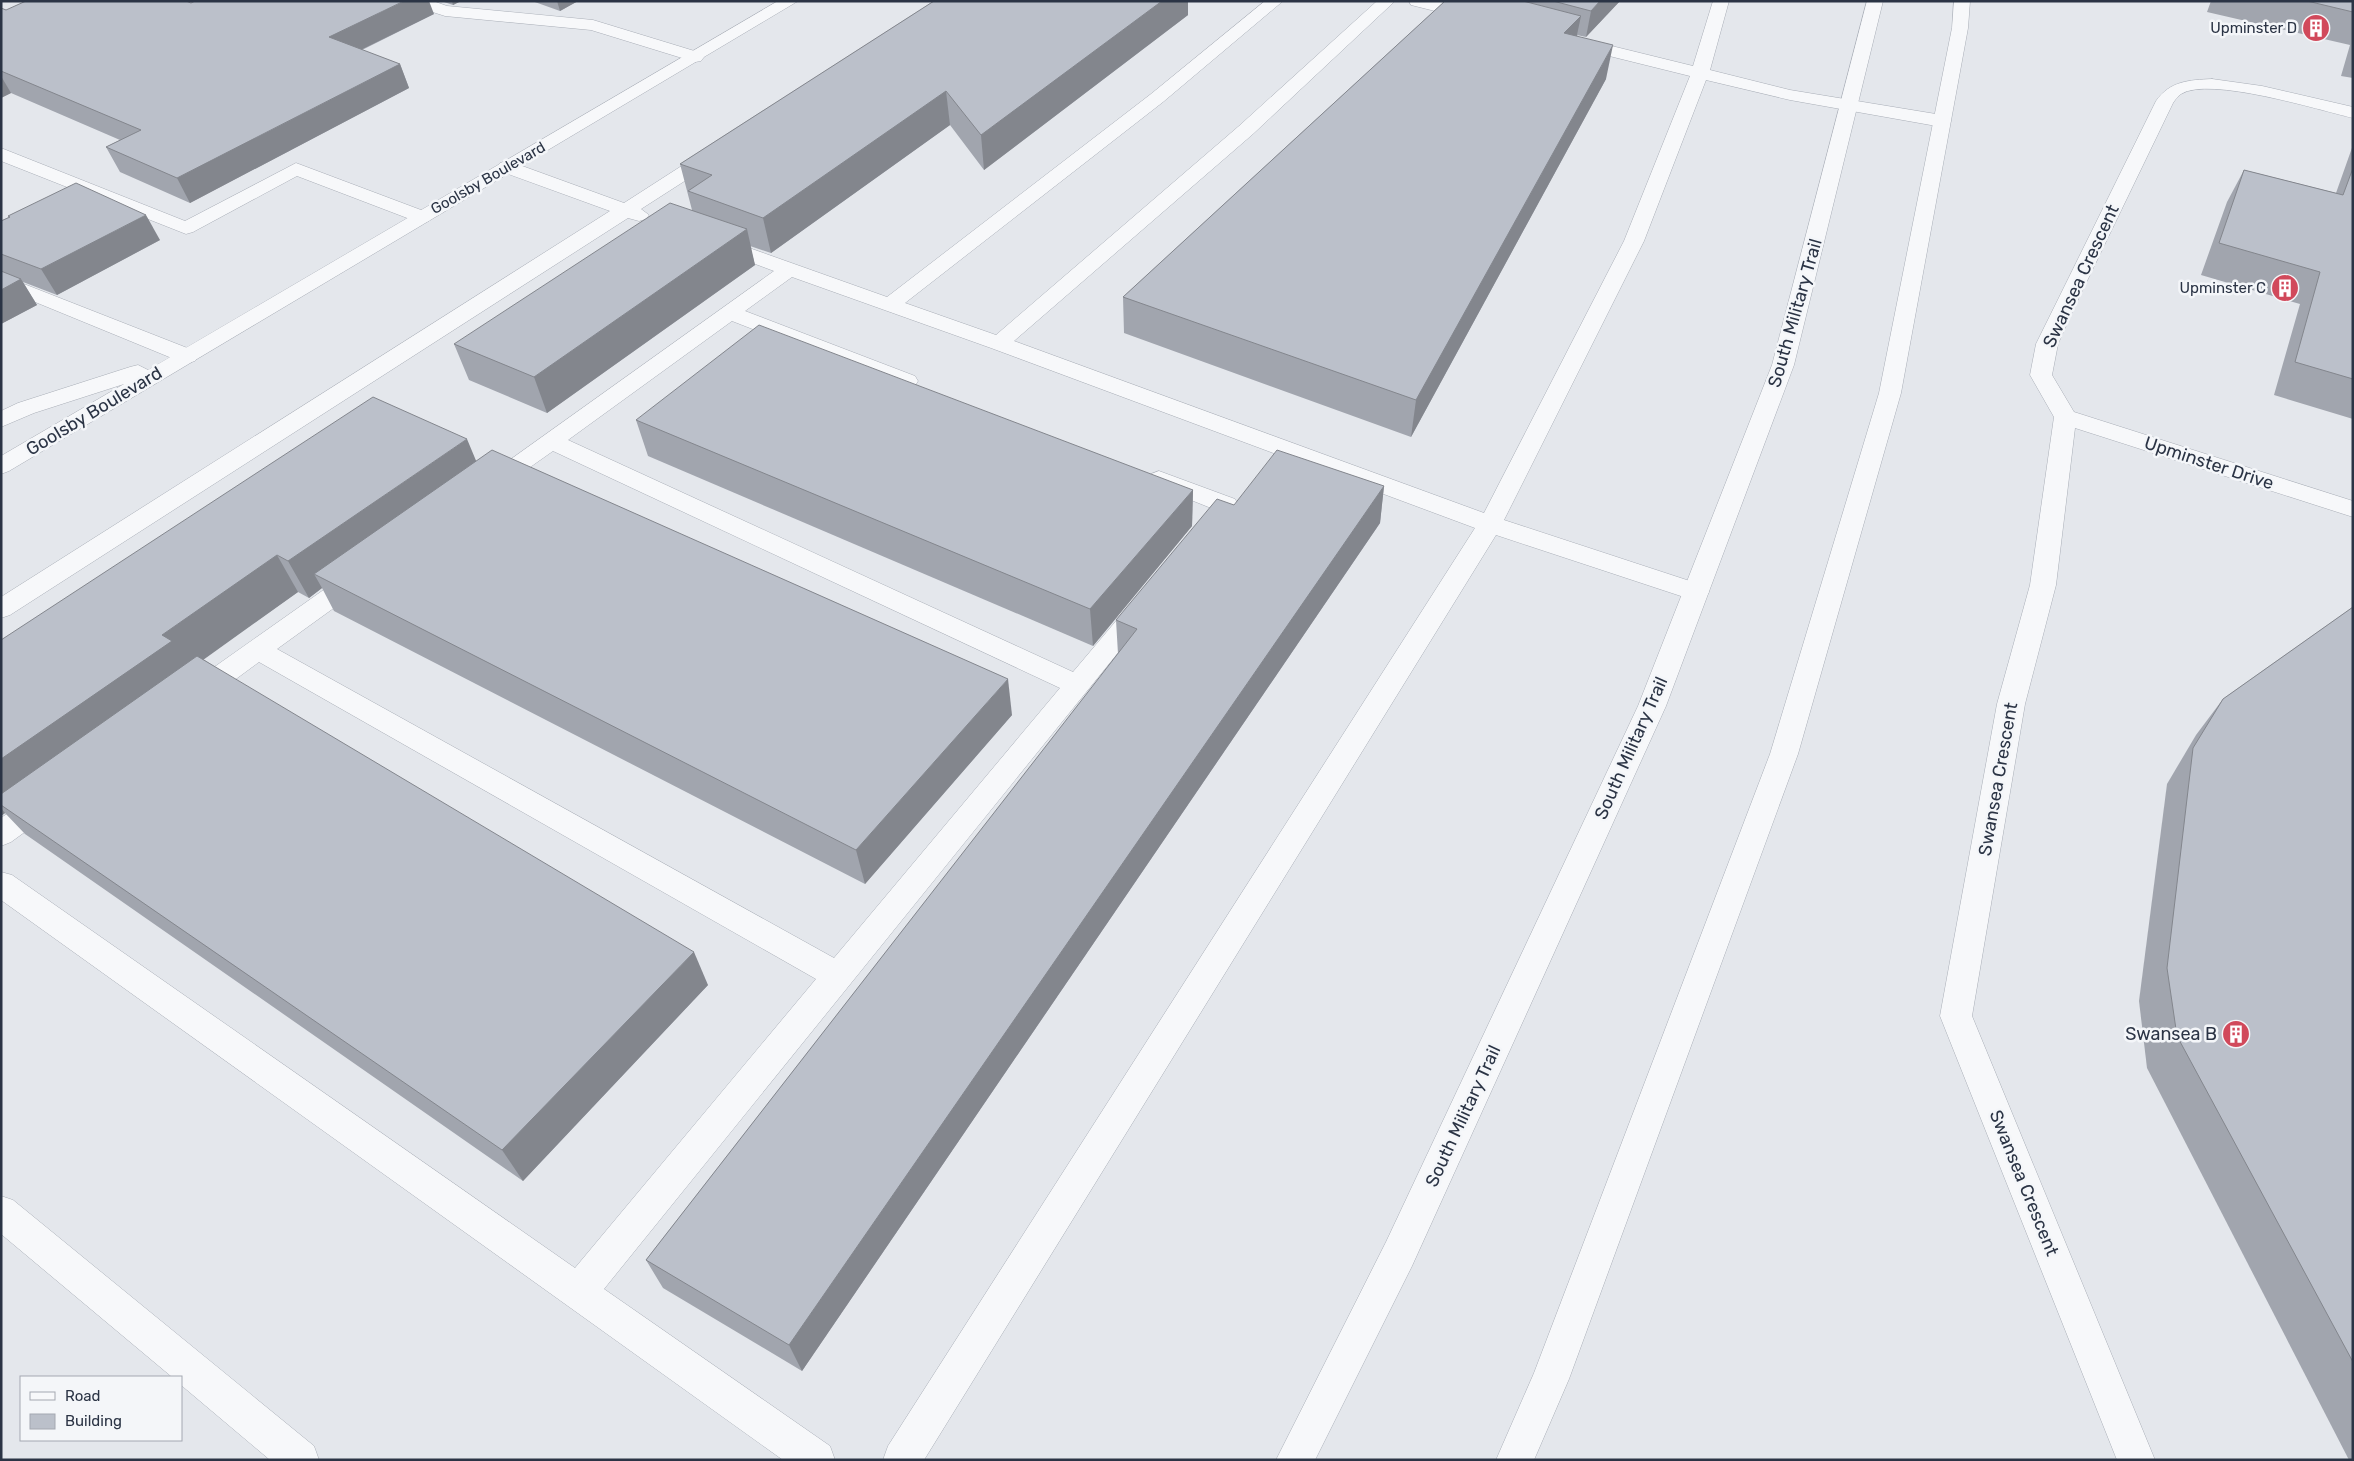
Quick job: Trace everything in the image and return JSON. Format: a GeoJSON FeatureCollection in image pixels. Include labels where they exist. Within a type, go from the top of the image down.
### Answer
{"type":"FeatureCollection","features":[{"type":"Feature","properties":{"kind":"street"},"geometry":{"type":"LineString","coordinates":[[417,1],[445,11],[593,25],[695,57]]}},
{"type":"Feature","properties":{"kind":"street","name":"Goolsby Boulevard"},"geometry":{"type":"LineString","coordinates":[[1,466],[790,1]]}},
{"type":"Feature","properties":{"kind":"street"},"geometry":{"type":"LineString","coordinates":[[890,305],[1149,104],[1276,1]]}},
{"type":"Feature","properties":{"kind":"street"},"geometry":{"type":"LineString","coordinates":[[999,342],[1246,130],[1387,1]]}},
{"type":"Feature","properties":{"kind":"street"},"geometry":{"type":"LineString","coordinates":[[1417,1],[1492,20]]}},
{"type":"Feature","properties":{"kind":"street"},"geometry":{"type":"LineString","coordinates":[[902,1460],[1490,524],[1634,241],[1700,73],[1721,1]]}},
{"type":"Feature","properties":{"kind":"street","name":"South Military Trail"},"geometry":{"type":"LineString","coordinates":[[1295,1460],[1400,1254],[1652,706],[1783,365],[1876,1]]}},
{"type":"Feature","properties":{"kind":"street"},"geometry":{"type":"LineString","coordinates":[[1515,1460],[1550,1379],[1784,754],[1890,393],[1960,28],[1962,1]]}},
{"type":"Feature","properties":{"kind":"street"},"geometry":{"type":"LineString","coordinates":[[1558,37],[1790,95],[1942,121]]}},
{"type":"Feature","properties":{"kind":"street","name":"Swansea Crescent"},"geometry":{"type":"LineString","coordinates":[[2136,1460],[1956,1016],[2011,704],[2043,585],[2065,416],[2041,376],[2047,344],[2165,101],[2175,90],[2193,86],[2227,86],[2353,113]]}},
{"type":"Feature","properties":{"kind":"street"},"geometry":{"type":"LineString","coordinates":[[1,609],[726,146]]}},
{"type":"Feature","properties":{"kind":"street"},"geometry":{"type":"LineString","coordinates":[[1,154],[186,228],[296,170],[422,217]]}},
{"type":"Feature","properties":{"kind":"street"},"geometry":{"type":"LineString","coordinates":[[507,167],[654,220]]}},
{"type":"Feature","properties":{"kind":"street"},"geometry":{"type":"LineString","coordinates":[[699,236],[999,342],[1490,524],[1696,592]]}},
{"type":"Feature","properties":{"kind":"street"},"geometry":{"type":"LineString","coordinates":[[472,497],[790,269]]}},
{"type":"Feature","properties":{"kind":"street"},"geometry":{"type":"LineString","coordinates":[[1,281],[187,356]]}},
{"type":"Feature","properties":{"kind":"street"},"geometry":{"type":"LineString","coordinates":[[730,312],[932,391]]}},
{"type":"Feature","properties":{"kind":"street","name":"Goolsby Boulevard"},"geometry":{"type":"LineString","coordinates":[[1,420],[26,408],[187,356]]}},
{"type":"Feature","properties":{"kind":"street","name":"Upminster Drive"},"geometry":{"type":"LineString","coordinates":[[2065,416],[2353,509]]}},
{"type":"Feature","properties":{"kind":"street"},"geometry":{"type":"LineString","coordinates":[[551,440],[1078,685]]}},
{"type":"Feature","properties":{"kind":"street"},"geometry":{"type":"LineString","coordinates":[[1134,470],[1226,505],[1195,543]]}},
{"type":"Feature","properties":{"kind":"street"},"geometry":{"type":"LineString","coordinates":[[178,708],[377,565]]}},
{"type":"Feature","properties":{"kind":"street"},"geometry":{"type":"LineString","coordinates":[[578,1292],[1158,588]]}},
{"type":"Feature","properties":{"kind":"street"},"geometry":{"type":"LineString","coordinates":[[258,650],[838,976]]}},
{"type":"Feature","properties":{"kind":"street"},"geometry":{"type":"LineString","coordinates":[[1,834],[65,788]]}},
{"type":"Feature","properties":{"kind":"street"},"geometry":{"type":"LineString","coordinates":[[1,884],[816,1460]]}},
{"type":"Feature","properties":{"kind":"street"},"geometry":{"type":"LineString","coordinates":[[1,1212],[300,1460]]}},
{"type":"Feature","properties":{"kind":"building"},"geometry":{"type":"Polygon","coordinates":[[[26,1],[186,1],[191,3],[195,1],[404,1],[329,37],[400,64],[177,178],[106,147],[141,130],[1,71],[1,8],[6,10],[26,1]]]}},
{"type":"Feature","properties":{"kind":"building"},"geometry":{"type":"Polygon","coordinates":[[[934,1],[1162,1],[981,135],[946,91],[763,218],[688,191],[712,175],[680,164],[934,1]]]}},
{"type":"Feature","properties":{"kind":"building"},"geometry":{"type":"Polygon","coordinates":[[[1445,1],[1523,1],[1581,16],[1564,33],[1613,45],[1416,400],[1123,297],[1445,1]]]}},
{"type":"Feature","properties":{"kind":"building"},"geometry":{"type":"Polygon","coordinates":[[[1553,1],[1600,1],[1591,11],[1553,1]]]}},
{"type":"Feature","properties":{"kind":"building"},"geometry":{"type":"Polygon","coordinates":[[[2307,1],[2353,1],[2353,12],[2307,1]]]}},
{"type":"Feature","properties":{"kind":"building"},"geometry":{"type":"Polygon","coordinates":[[[2353,168],[2353,379],[2295,362],[2320,272],[2219,243],[2244,170],[2343,195],[2353,168]]]}},
{"type":"Feature","properties":{"kind":"building"},"geometry":{"type":"Polygon","coordinates":[[[76,183],[146,215],[41,269],[1,254],[1,221],[76,183]]]}},
{"type":"Feature","properties":{"kind":"building"},"geometry":{"type":"Polygon","coordinates":[[[670,203],[747,229],[534,377],[454,344],[670,203]]]}},
{"type":"Feature","properties":{"kind":"building"},"geometry":{"type":"Polygon","coordinates":[[[1,271],[21,279],[1,290],[1,271]]]}},
{"type":"Feature","properties":{"kind":"building"},"geometry":{"type":"Polygon","coordinates":[[[759,325],[1193,490],[1090,609],[636,420],[759,325]]]}},
{"type":"Feature","properties":{"kind":"building"},"geometry":{"type":"Polygon","coordinates":[[[373,397],[467,439],[288,561],[277,555],[162,635],[172,641],[1,759],[1,640],[373,397]]]}},
{"type":"Feature","properties":{"kind":"building"},"geometry":{"type":"Polygon","coordinates":[[[492,450],[1008,679],[856,850],[314,574],[492,450]]]}},
{"type":"Feature","properties":{"kind":"building"},"geometry":{"type":"Polygon","coordinates":[[[1277,450],[1384,486],[789,1345],[646,1260],[1137,629],[1116,620],[1217,499],[1234,505],[1277,450]]]}},
{"type":"Feature","properties":{"kind":"building","name":"Swansea B"},"geometry":{"type":"Polygon","coordinates":[[[2353,607],[2353,1362],[2177,1036],[2167,968],[2193,748],[2223,699],[2353,607]]]}},
{"type":"Feature","properties":{"kind":"building"},"geometry":{"type":"Polygon","coordinates":[[[197,656],[694,952],[502,1150],[1,805],[1,794],[197,656]]]}},
{"type":"Feature","properties":{"kind":"place","name":"Upminster D"},"geometry":{"type":"Point","coordinates":[2316,28]}},
{"type":"Feature","properties":{"kind":"place","name":"Upminster C"},"geometry":{"type":"Point","coordinates":[2285,288]}},
{"type":"Feature","properties":{"kind":"place","name":"Swansea B"},"geometry":{"type":"Point","coordinates":[2236,1034]}}]}
